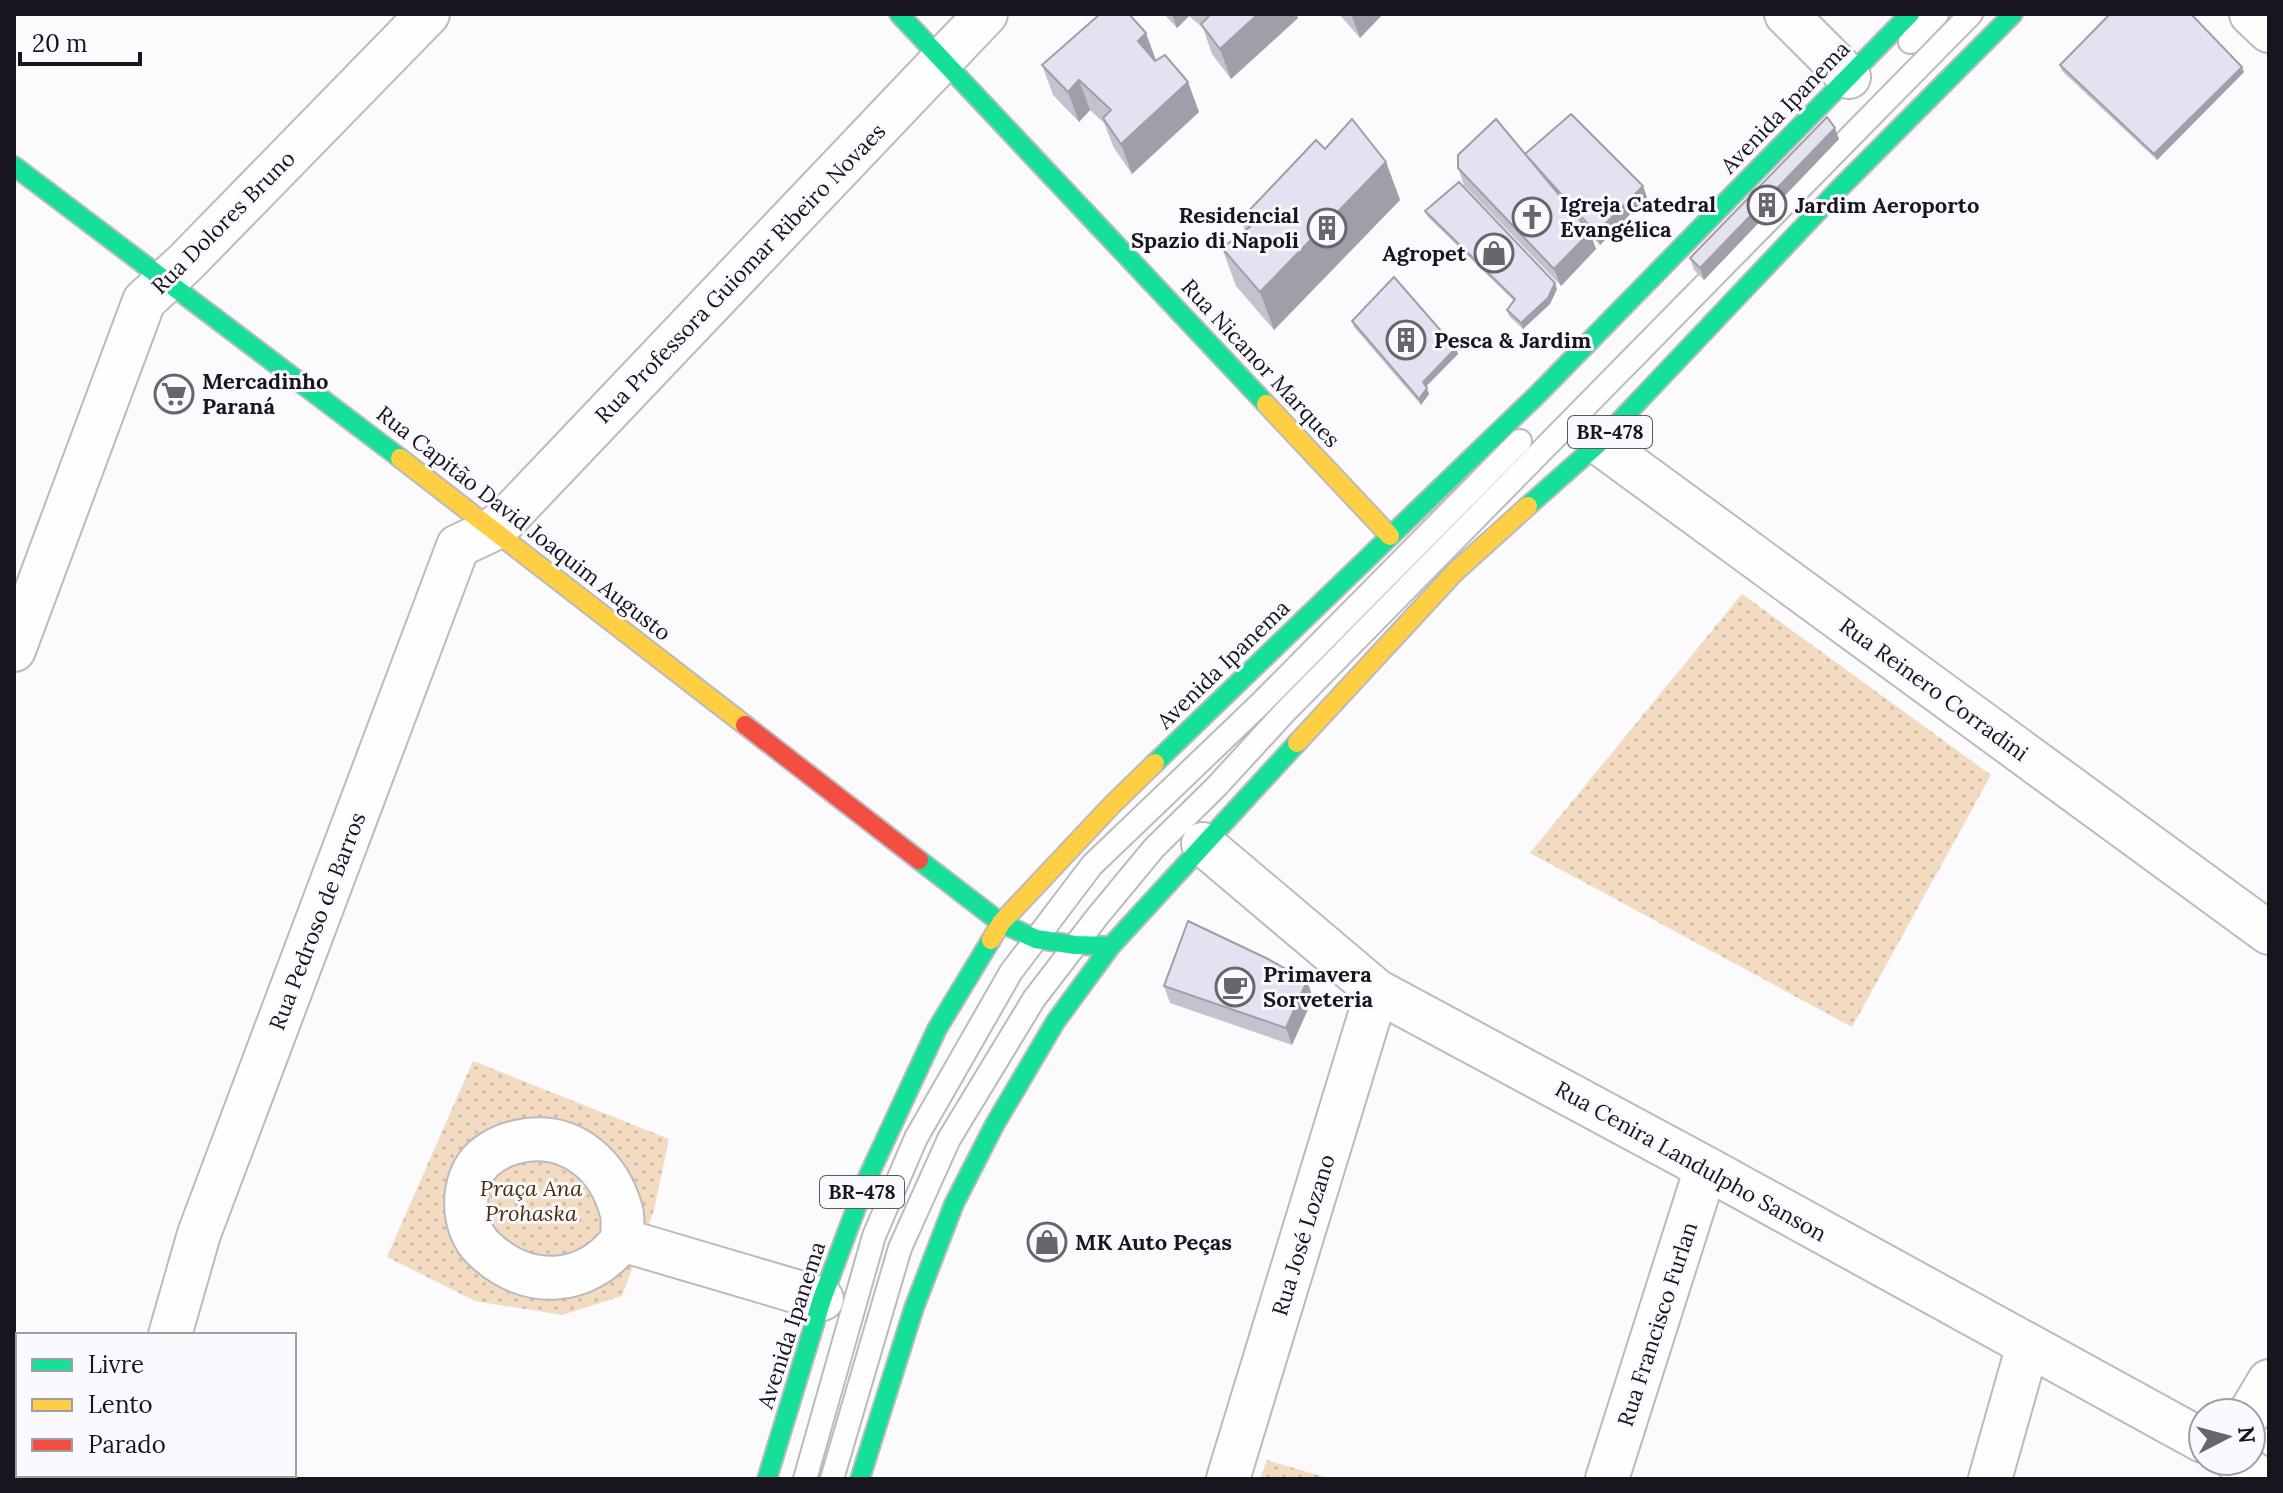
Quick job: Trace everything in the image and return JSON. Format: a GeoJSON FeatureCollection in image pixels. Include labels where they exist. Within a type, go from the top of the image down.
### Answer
{"type":"FeatureCollection","features":[{"type":"Feature","properties":{"kind":"main road","name":"Rua Nicanor Marques"},"geometry":{"type":"LineString","coordinates":[[899,14],[1390,536]]}},
{"type":"Feature","properties":{"kind":"main road","name":"Avenida Ipanema"},"geometry":{"type":"LineString","coordinates":[[767,1479],[822,1299],[867,1179],[937,1029],[1001,923],[1111,806],[1540,392],[1910,14]]}},
{"type":"Feature","properties":{"kind":"main road","name":"BR-478"},"geometry":{"type":"LineString","coordinates":[[860,1479],[914,1308],[954,1204],[995,1124],[1056,1021],[1111,946],[1455,572],[1599,443],[1841,187],[2013,14]]}},
{"type":"Feature","properties":{"kind":"main road","name":"Rua Capitão David Joaquim Augusto"},"geometry":{"type":"LineString","coordinates":[[14,166],[375,438],[1001,923],[1036,939],[1111,946]]}},
{"type":"Feature","properties":{"kind":"street","name":"Rua Dolores Bruno"},"geometry":{"type":"LineString","coordinates":[[14,650],[144,301],[428,14]]}},
{"type":"Feature","properties":{"kind":"street","name":"Rua Professora Guiomar Ribeiro Novaes"},"geometry":{"type":"LineString","coordinates":[[492,530],[517,508],[986,14]]}},
{"type":"Feature","properties":{"kind":"street"},"geometry":{"type":"LineString","coordinates":[[1786,14],[1849,77]]}},
{"type":"Feature","properties":{"kind":"street"},"geometry":{"type":"LineString","coordinates":[[2251,14],[2269,31]]}},
{"type":"Feature","properties":{"kind":"street","name":"Rua Reinero Corradini"},"geometry":{"type":"LineString","coordinates":[[1599,443],[2269,933]]}},
{"type":"Feature","properties":{"kind":"street","name":"Rua Pedroso de Barros"},"geometry":{"type":"LineString","coordinates":[[171,1333],[199,1234],[458,546],[492,530]]}},
{"type":"Feature","properties":{"kind":"street","name":"Rua Cenira Landulpho Sanson"},"geometry":{"type":"LineString","coordinates":[[1203,844],[1377,991],[2187,1432]]}},
{"type":"Feature","properties":{"kind":"street","name":"Rua José Lozano"},"geometry":{"type":"LineString","coordinates":[[1228,1479],[1377,991]]}},
{"type":"Feature","properties":{"kind":"street","name":"Rua Francisco Furlan"},"geometry":{"type":"LineString","coordinates":[[1607,1479],[1706,1168]]}},
{"type":"Feature","properties":{"kind":"street"},"geometry":{"type":"LineString","coordinates":[[622,1240],[822,1299]]}},
{"type":"Feature","properties":{"kind":"street"},"geometry":{"type":"LineString","coordinates":[[1990,1479],[2028,1345]]}},
{"type":"Feature","properties":{"kind":"lane"},"geometry":{"type":"LineString","coordinates":[[805,1479],[874,1236],[916,1138],[1011,972],[1092,865],[1260,704],[1937,14]]}},
{"type":"Feature","properties":{"kind":"lane"},"geometry":{"type":"LineString","coordinates":[[832,1479],[900,1248],[949,1139],[1034,999],[1075,945],[1154,848],[1971,14]]}},
{"type":"Feature","properties":{"kind":"green space"},"geometry":{"type":"Polygon","coordinates":[[[1742,594],[1991,775],[1852,1027],[1530,853],[1742,594]]]}},
{"type":"Feature","properties":{"kind":"green space","name":"Praça Ana Prohaska"},"geometry":{"type":"Polygon","coordinates":[[[473,1061],[669,1139],[654,1210],[622,1296],[562,1315],[475,1301],[387,1257],[473,1061]]]}},
{"type":"Feature","properties":{"kind":"green space"},"geometry":{"type":"Polygon","coordinates":[[[1267,1460],[1331,1479],[1260,1479],[1267,1460]]]}},
{"type":"Feature","properties":{"kind":"building"},"geometry":{"type":"Polygon","coordinates":[[[1100,14],[1129,14],[1146,33],[1138,41],[1155,61],[1165,55],[1188,82],[1121,144],[1103,118],[1111,110],[1079,80],[1068,92],[1042,65],[1100,14]]]}},
{"type":"Feature","properties":{"kind":"building"},"geometry":{"type":"Polygon","coordinates":[[[1209,14],[1258,14],[1220,49],[1201,24],[1209,14]]]}},
{"type":"Feature","properties":{"kind":"building"},"geometry":{"type":"Polygon","coordinates":[[[2110,14],[2191,14],[2242,67],[2154,154],[2060,65],[2110,14]]]}},
{"type":"Feature","properties":{"kind":"building"},"geometry":{"type":"Polygon","coordinates":[[[1571,114],[1643,186],[1596,233],[1525,154],[1571,114]]]}},
{"type":"Feature","properties":{"kind":"building"},"geometry":{"type":"Polygon","coordinates":[[[1827,117],[1835,128],[1700,268],[1690,258],[1827,117]]]}},
{"type":"Feature","properties":{"kind":"building"},"geometry":{"type":"Polygon","coordinates":[[[1352,119],[1386,162],[1260,292],[1222,248],[1250,227],[1241,219],[1316,140],[1325,149],[1352,119]]]}},
{"type":"Feature","properties":{"kind":"building","name":"Igreja Catedral Evangélica"},"geometry":{"type":"Polygon","coordinates":[[[1496,119],[1590,232],[1554,269],[1458,168],[1458,155],[1496,119]]]}},
{"type":"Feature","properties":{"kind":"building","name":"Agropet"},"geometry":{"type":"Polygon","coordinates":[[[1459,182],[1555,283],[1548,298],[1521,323],[1507,310],[1515,299],[1425,211],[1459,182]]]}},
{"type":"Feature","properties":{"kind":"building","name":"Pesca & Jardim"},"geometry":{"type":"Polygon","coordinates":[[[1394,277],[1456,348],[1423,382],[1427,388],[1419,399],[1352,321],[1394,277]]]}},
{"type":"Feature","properties":{"kind":"building","name":"Primavera Sorveteria"},"geometry":{"type":"Polygon","coordinates":[[[1188,921],[1307,981],[1286,1028],[1164,986],[1188,921]]]}},
{"type":"Feature","properties":{"kind":"traffic: fast"},"geometry":{"type":"LineString","coordinates":[[899,14],[1266,404]]}},
{"type":"Feature","properties":{"kind":"traffic: fast"},"geometry":{"type":"LineString","coordinates":[[1155,763],[1540,392],[1910,14]]}},
{"type":"Feature","properties":{"kind":"traffic: fast"},"geometry":{"type":"LineString","coordinates":[[1528,506],[1599,443],[1841,187],[2013,14]]}},
{"type":"Feature","properties":{"kind":"traffic: fast"},"geometry":{"type":"LineString","coordinates":[[14,166],[400,458]]}},
{"type":"Feature","properties":{"kind":"traffic: fast"},"geometry":{"type":"LineString","coordinates":[[860,1479],[914,1308],[954,1204],[995,1124],[1056,1021],[1111,946],[1297,743]]}},
{"type":"Feature","properties":{"kind":"traffic: fast"},"geometry":{"type":"LineString","coordinates":[[919,860],[1001,923]]}},
{"type":"Feature","properties":{"kind":"traffic: fast"},"geometry":{"type":"LineString","coordinates":[[1001,923],[1036,939],[1111,946]]}},
{"type":"Feature","properties":{"kind":"traffic: fast"},"geometry":{"type":"LineString","coordinates":[[767,1479],[822,1299],[867,1179],[937,1029],[991,940]]}},
{"type":"Feature","properties":{"kind":"traffic: slow"},"geometry":{"type":"LineString","coordinates":[[1266,404],[1390,536]]}},
{"type":"Feature","properties":{"kind":"traffic: slow"},"geometry":{"type":"LineString","coordinates":[[400,458],[745,725]]}},
{"type":"Feature","properties":{"kind":"traffic: slow"},"geometry":{"type":"LineString","coordinates":[[1297,743],[1455,572],[1528,506]]}},
{"type":"Feature","properties":{"kind":"traffic: slow"},"geometry":{"type":"LineString","coordinates":[[991,940],[1001,923],[1155,763]]}},
{"type":"Feature","properties":{"kind":"traffic: jam"},"geometry":{"type":"LineString","coordinates":[[745,725],[919,860]]}},
{"type":"Feature","properties":{"kind":"place","name":"Jardim Aeroporto"},"geometry":{"type":"Point","coordinates":[1767,205]}},
{"type":"Feature","properties":{"kind":"place","name":"Igreja Catedral Evangélica"},"geometry":{"type":"Point","coordinates":[1532,217]}},
{"type":"Feature","properties":{"kind":"place","name":"Residencial Spazio di Napoli"},"geometry":{"type":"Point","coordinates":[1327,228]}},
{"type":"Feature","properties":{"kind":"place","name":"Agropet"},"geometry":{"type":"Point","coordinates":[1494,253]}},
{"type":"Feature","properties":{"kind":"place","name":"Pesca & Jardim"},"geometry":{"type":"Point","coordinates":[1406,340]}},
{"type":"Feature","properties":{"kind":"place","name":"Mercadinho Paraná"},"geometry":{"type":"Point","coordinates":[174,394]}},
{"type":"Feature","properties":{"kind":"place","name":"Primavera Sorveteria"},"geometry":{"type":"Point","coordinates":[1235,987]}},
{"type":"Feature","properties":{"kind":"place","name":"MK Auto Peças"},"geometry":{"type":"Point","coordinates":[1047,1242]}}]}
